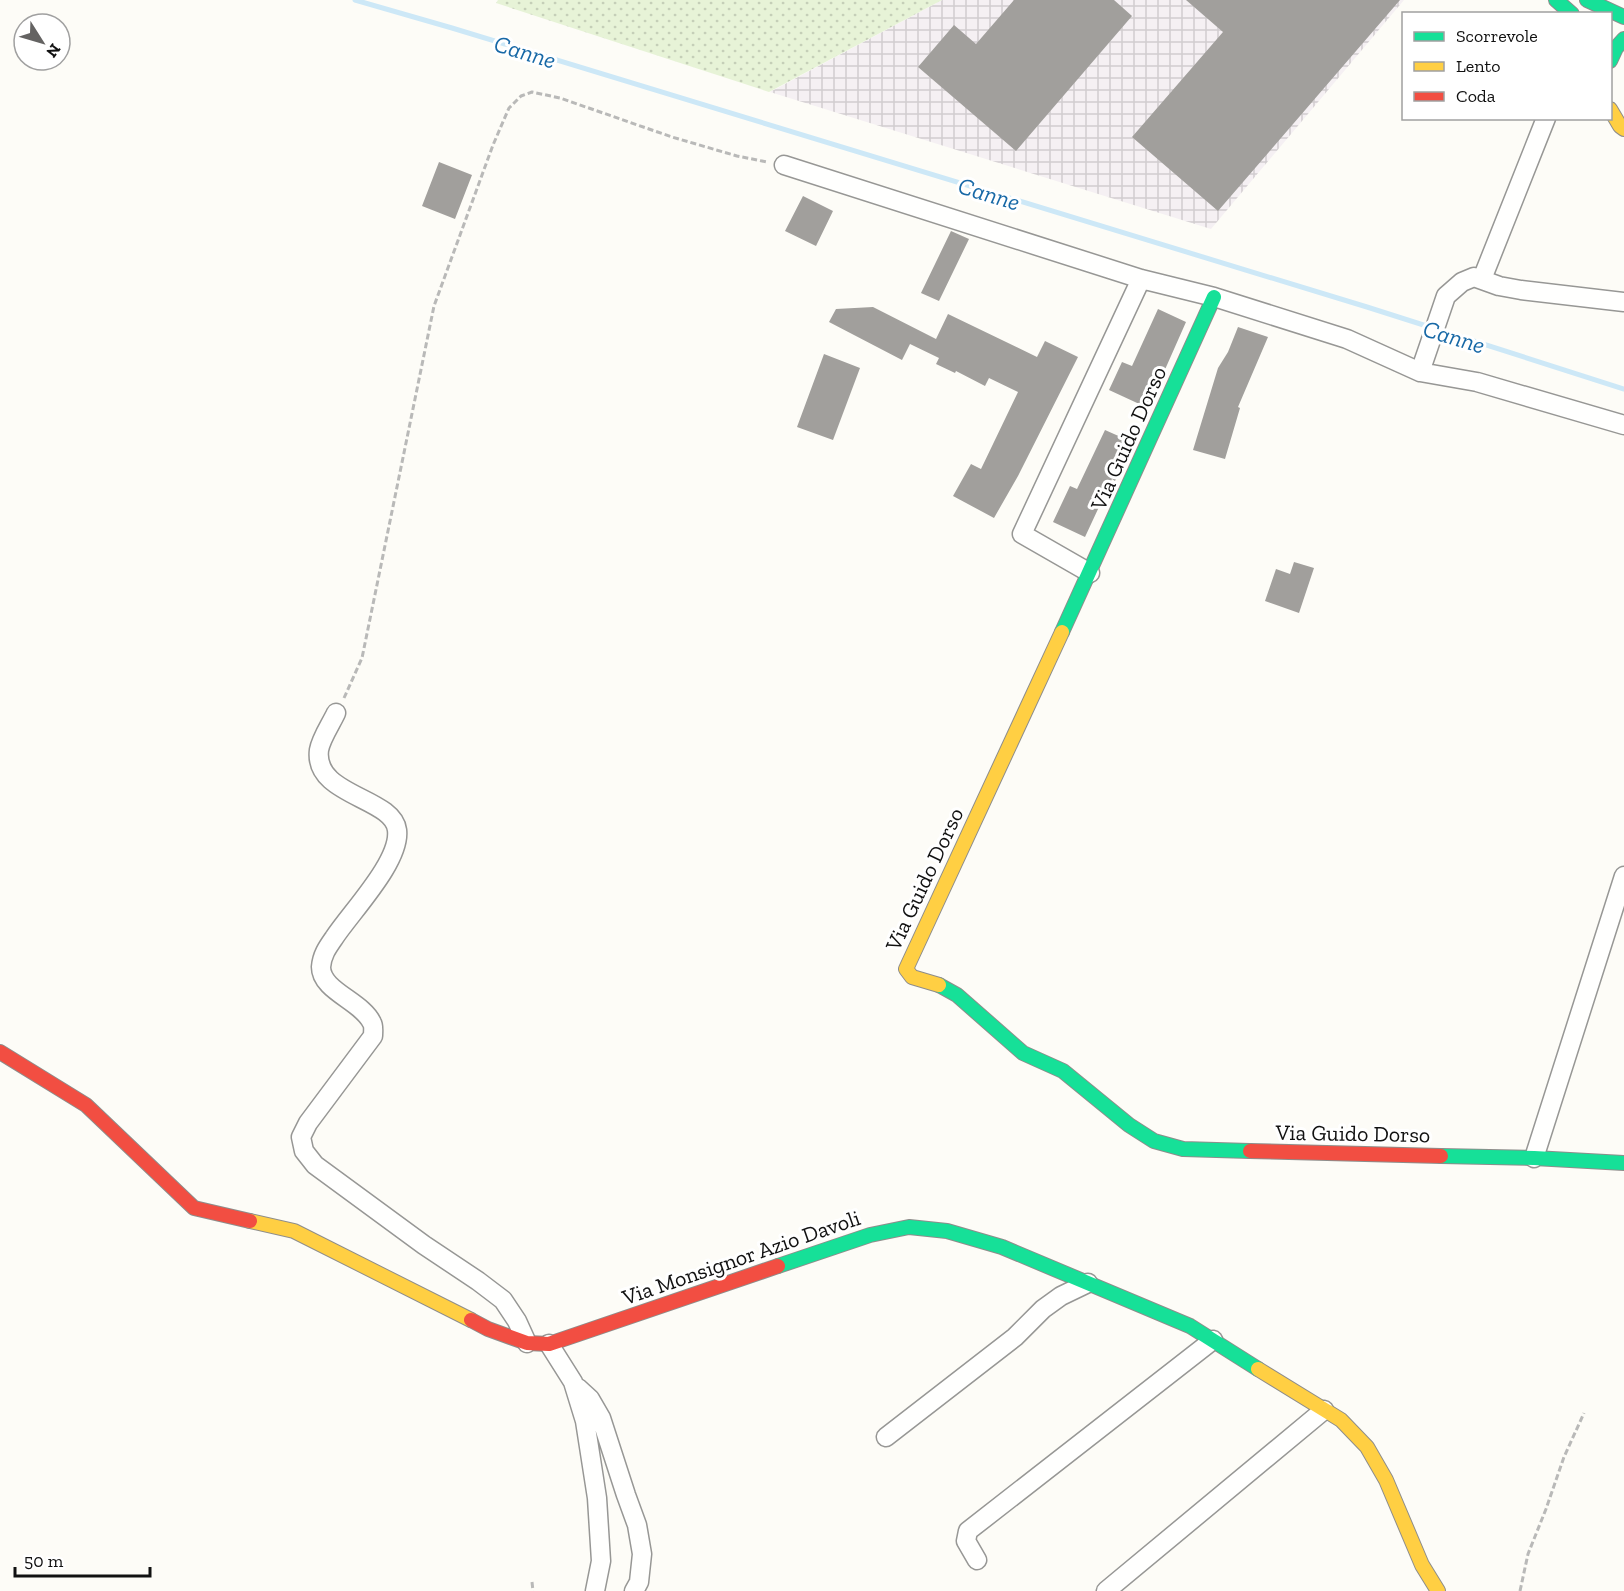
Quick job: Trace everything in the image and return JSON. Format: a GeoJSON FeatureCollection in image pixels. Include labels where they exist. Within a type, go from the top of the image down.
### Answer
{"type":"FeatureCollection","features":[{"type":"Feature","properties":{"kind":"street"},"geometry":{"type":"LineString","coordinates":[[1556,0],[1570,12]]}},
{"type":"Feature","properties":{"kind":"street"},"geometry":{"type":"LineString","coordinates":[[1587,0],[1624,17]]}},
{"type":"Feature","properties":{"kind":"street"},"geometry":{"type":"LineString","coordinates":[[1612,58],[1616,48],[1624,39]]}},
{"type":"Feature","properties":{"kind":"street"},"geometry":{"type":"LineString","coordinates":[[1612,111],[1624,129]]}},
{"type":"Feature","properties":{"kind":"street"},"geometry":{"type":"LineString","coordinates":[[1482,279],[1545,120]]}},
{"type":"Feature","properties":{"kind":"street"},"geometry":{"type":"LineString","coordinates":[[784,165],[1141,279],[1214,297],[1347,339],[1420,372],[1477,382],[1624,425]]}},
{"type":"Feature","properties":{"kind":"street"},"geometry":{"type":"LineString","coordinates":[[1420,372],[1446,296],[1462,282],[1474,277],[1499,286],[1521,290],[1624,302]]}},
{"type":"Feature","properties":{"kind":"street"},"geometry":{"type":"LineString","coordinates":[[1090,573],[1022,534],[1141,279]]}},
{"type":"Feature","properties":{"kind":"street","name":"Via Guido Dorso"},"geometry":{"type":"LineString","coordinates":[[1214,297],[1090,573],[906,969],[912,977],[940,985],[957,995],[1023,1053],[1063,1071],[1129,1125],[1154,1141],[1183,1149],[1534,1158],[1624,1163]]}},
{"type":"Feature","properties":{"kind":"street"},"geometry":{"type":"LineString","coordinates":[[336,713],[320,747],[318,762],[325,774],[337,784],[390,816],[397,829],[395,846],[389,864],[323,954],[321,970],[327,983],[363,1011],[373,1023],[374,1036],[308,1123],[301,1137],[304,1151],[315,1165],[503,1300],[518,1321],[528,1343]]}},
{"type":"Feature","properties":{"kind":"street"},"geometry":{"type":"LineString","coordinates":[[1534,1158],[1624,876]]}},
{"type":"Feature","properties":{"kind":"street","name":"Via Monsignor Azio Davoli"},"geometry":{"type":"LineString","coordinates":[[0,1052],[86,1105],[194,1208],[294,1232],[488,1329],[528,1343],[549,1344],[870,1235],[909,1227],[947,1231],[1002,1247],[1190,1326],[1341,1420],[1367,1447],[1386,1480],[1422,1565],[1438,1591]]}},
{"type":"Feature","properties":{"kind":"street"},"geometry":{"type":"LineString","coordinates":[[886,1437],[1015,1337],[1061,1296],[1088,1283]]}},
{"type":"Feature","properties":{"kind":"street"},"geometry":{"type":"LineString","coordinates":[[977,1560],[966,1541],[968,1531],[1213,1340]]}},
{"type":"Feature","properties":{"kind":"street"},"geometry":{"type":"LineString","coordinates":[[549,1344],[573,1382],[590,1399],[601,1418],[638,1525],[642,1554],[639,1582],[634,1591]]}},
{"type":"Feature","properties":{"kind":"street"},"geometry":{"type":"LineString","coordinates":[[573,1382],[585,1420],[597,1498],[601,1561],[595,1591]]}},
{"type":"Feature","properties":{"kind":"street"},"geometry":{"type":"LineString","coordinates":[[1106,1591],[1324,1410]]}},
{"type":"Feature","properties":{"kind":"path"},"geometry":{"type":"LineString","coordinates":[[336,713],[362,658],[434,306],[493,145],[509,108],[521,96],[532,92],[560,98],[672,137],[737,156],[784,165]]}},
{"type":"Feature","properties":{"kind":"path"},"geometry":{"type":"LineString","coordinates":[[1520,1591],[1528,1554],[1564,1457],[1584,1413]]}},
{"type":"Feature","properties":{"kind":"path"},"geometry":{"type":"LineString","coordinates":[[532,1582],[533,1591]]}},
{"type":"Feature","properties":{"kind":"shaded area"},"geometry":{"type":"Polygon","coordinates":[[[942,0],[1404,0],[1211,229],[770,92],[942,0]]]}},
{"type":"Feature","properties":{"kind":"green space"},"geometry":{"type":"Polygon","coordinates":[[[498,0],[942,0],[769,92],[496,3],[498,0]]]}},
{"type":"Feature","properties":{"kind":"building"},"geometry":{"type":"Polygon","coordinates":[[[1014,0],[1114,0],[1132,16],[1016,151],[918,67],[954,25],[976,44],[1014,0]]]}},
{"type":"Feature","properties":{"kind":"building"},"geometry":{"type":"Polygon","coordinates":[[[1186,0],[1400,0],[1218,211],[1132,137],[1223,32],[1186,0]]]}},
{"type":"Feature","properties":{"kind":"building"},"geometry":{"type":"Polygon","coordinates":[[[439,162],[472,175],[455,219],[422,206],[439,162]]]}},
{"type":"Feature","properties":{"kind":"building"},"geometry":{"type":"Polygon","coordinates":[[[803,196],[833,211],[816,246],[785,231],[803,196]]]}},
{"type":"Feature","properties":{"kind":"building"},"geometry":{"type":"Polygon","coordinates":[[[951,231],[969,239],[939,301],[921,293],[951,231]]]}},
{"type":"Feature","properties":{"kind":"building"},"geometry":{"type":"Polygon","coordinates":[[[873,307],[936,339],[948,314],[1037,357],[1045,341],[1078,357],[1018,476],[994,518],[953,496],[971,464],[981,469],[1018,392],[989,378],[985,386],[956,371],[955,373],[936,364],[939,358],[910,344],[902,360],[829,322],[836,309],[873,307]]]}},
{"type":"Feature","properties":{"kind":"building"},"geometry":{"type":"Polygon","coordinates":[[[1158,309],[1186,322],[1148,408],[1109,390],[1122,362],[1132,366],[1158,309]]]}},
{"type":"Feature","properties":{"kind":"building"},"geometry":{"type":"Polygon","coordinates":[[[1238,327],[1268,337],[1238,407],[1240,408],[1225,459],[1193,450],[1218,368],[1228,352],[1238,327]]]}},
{"type":"Feature","properties":{"kind":"building"},"geometry":{"type":"Polygon","coordinates":[[[824,354],[860,368],[833,440],[797,427],[824,354]]]}},
{"type":"Feature","properties":{"kind":"building"},"geometry":{"type":"Polygon","coordinates":[[[1105,430],[1132,442],[1115,481],[1112,479],[1085,537],[1053,522],[1070,486],[1077,489],[1105,430]]]}},
{"type":"Feature","properties":{"kind":"building"},"geometry":{"type":"Polygon","coordinates":[[[1294,562],[1314,568],[1299,613],[1265,601],[1276,569],[1290,574],[1294,562]]]}},
{"type":"Feature","properties":{"kind":"waterway","name":"Canne"},"geometry":{"type":"LineString","coordinates":[[355,0],[1367,307],[1624,389]]}},
{"type":"Feature","properties":{"kind":"traffic: fast"},"geometry":{"type":"LineString","coordinates":[[1556,0],[1570,12]]}},
{"type":"Feature","properties":{"kind":"traffic: fast"},"geometry":{"type":"LineString","coordinates":[[1587,0],[1624,17]]}},
{"type":"Feature","properties":{"kind":"traffic: fast"},"geometry":{"type":"LineString","coordinates":[[1612,57],[1624,39]]}},
{"type":"Feature","properties":{"kind":"traffic: fast"},"geometry":{"type":"LineString","coordinates":[[1062,632],[1214,297]]}},
{"type":"Feature","properties":{"kind":"traffic: fast"},"geometry":{"type":"LineString","coordinates":[[939,985],[957,995],[1023,1053],[1063,1071],[1129,1125],[1154,1141],[1183,1149],[1250,1151]]}},
{"type":"Feature","properties":{"kind":"traffic: fast"},"geometry":{"type":"LineString","coordinates":[[1441,1156],[1624,1163]]}},
{"type":"Feature","properties":{"kind":"traffic: fast"},"geometry":{"type":"LineString","coordinates":[[778,1266],[870,1235],[909,1227],[947,1231],[1002,1247],[1190,1326],[1258,1369]]}},
{"type":"Feature","properties":{"kind":"traffic: slow"},"geometry":{"type":"LineString","coordinates":[[1612,112],[1624,129]]}},
{"type":"Feature","properties":{"kind":"traffic: slow"},"geometry":{"type":"LineString","coordinates":[[939,985],[912,977],[906,969],[1062,632]]}},
{"type":"Feature","properties":{"kind":"traffic: slow"},"geometry":{"type":"LineString","coordinates":[[250,1221],[294,1231],[471,1320]]}},
{"type":"Feature","properties":{"kind":"traffic: slow"},"geometry":{"type":"LineString","coordinates":[[1258,1369],[1341,1420],[1367,1447],[1386,1480],[1422,1565],[1438,1591]]}},
{"type":"Feature","properties":{"kind":"traffic: jam"},"geometry":{"type":"LineString","coordinates":[[0,1052],[86,1105],[194,1208],[250,1221]]}},
{"type":"Feature","properties":{"kind":"traffic: jam"},"geometry":{"type":"LineString","coordinates":[[1250,1151],[1441,1156]]}},
{"type":"Feature","properties":{"kind":"traffic: jam"},"geometry":{"type":"LineString","coordinates":[[471,1320],[488,1329],[527,1343],[549,1344],[778,1266]]}}]}
